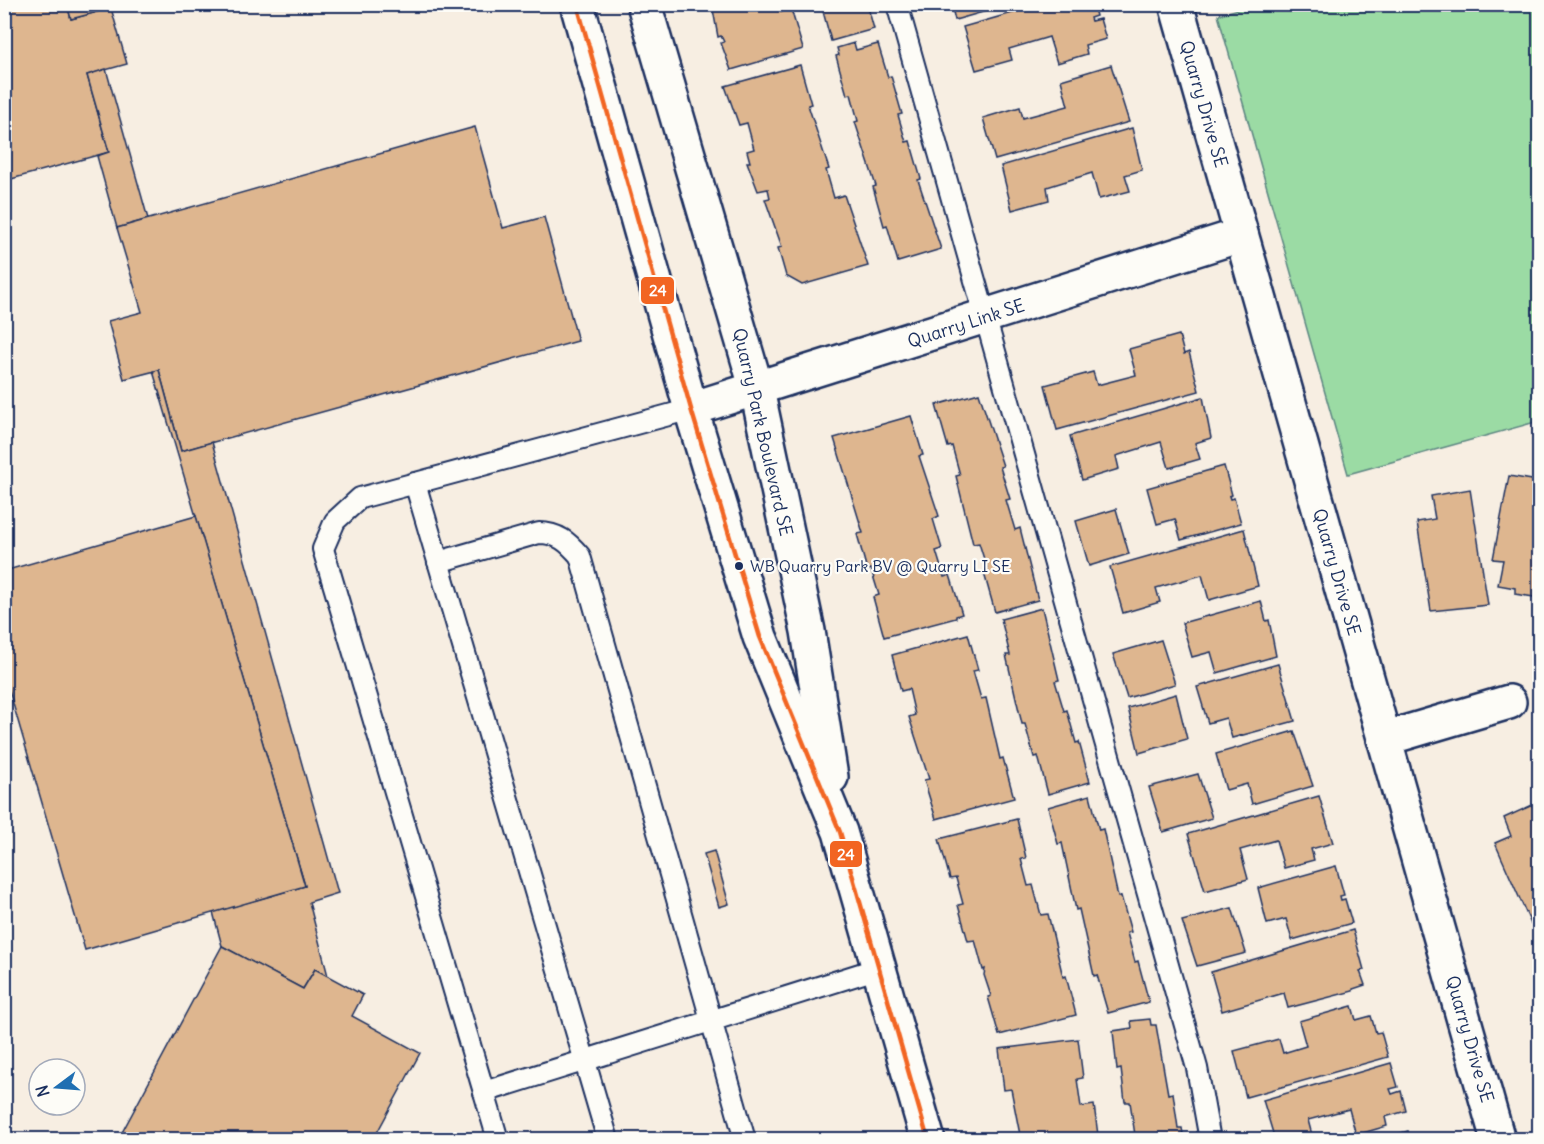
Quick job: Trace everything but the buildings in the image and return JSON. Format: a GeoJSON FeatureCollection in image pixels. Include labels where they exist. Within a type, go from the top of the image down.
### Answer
{"type":"FeatureCollection","features":[{"type":"Feature","properties":{"kind":"street","name":"Quarry Park Boulevard SE"},"geometry":{"type":"LineString","coordinates":[[577,4],[691,409],[760,637],[840,832],[928,1140]]}},
{"type":"Feature","properties":{"kind":"street","name":"Quarry Park Boulevard SE"},"geometry":{"type":"LineString","coordinates":[[644,4],[757,390],[808,631],[840,832]]}},
{"type":"Feature","properties":{"kind":"street","name":"Quarry Drive SE"},"geometry":{"type":"LineString","coordinates":[[1176,4],[1498,1140]]}},
{"type":"Feature","properties":{"kind":"street","name":"Quarry Link SE"},"geometry":{"type":"LineString","coordinates":[[691,409],[1241,235]]}},
{"type":"Feature","properties":{"kind":"street"},"geometry":{"type":"LineString","coordinates":[[1384,739],[1509,702]]}},
{"type":"Feature","properties":{"kind":"lane"},"geometry":{"type":"LineString","coordinates":[[897,4],[1197,1068],[1210,1140]]}},
{"type":"Feature","properties":{"kind":"lane"},"geometry":{"type":"LineString","coordinates":[[498,1140],[322,549],[335,521],[360,498],[691,409]]}},
{"type":"Feature","properties":{"kind":"lane"},"geometry":{"type":"LineString","coordinates":[[415,483],[608,1140]]}},
{"type":"Feature","properties":{"kind":"lane"},"geometry":{"type":"LineString","coordinates":[[438,562],[539,534],[552,533],[564,540],[580,556],[745,1140]]}},
{"type":"Feature","properties":{"kind":"lane"},"geometry":{"type":"LineString","coordinates":[[484,1092],[879,968]]}},
{"type":"Feature","properties":{"kind":"green space"},"geometry":{"type":"Polygon","coordinates":[[[1252,5],[1539,5],[1539,421],[1348,474],[1218,15],[1252,5]]]}},
{"type":"Feature","properties":{"kind":"transit line","name":"24"},"geometry":{"type":"LineString","coordinates":[[577,4],[691,409],[760,637],[840,832],[928,1140]]}},
{"type":"Feature","properties":{"kind":"place","name":"WB Quarry Park BV @ Quarry LI SE"},"geometry":{"type":"Point","coordinates":[739,566]}}]}
